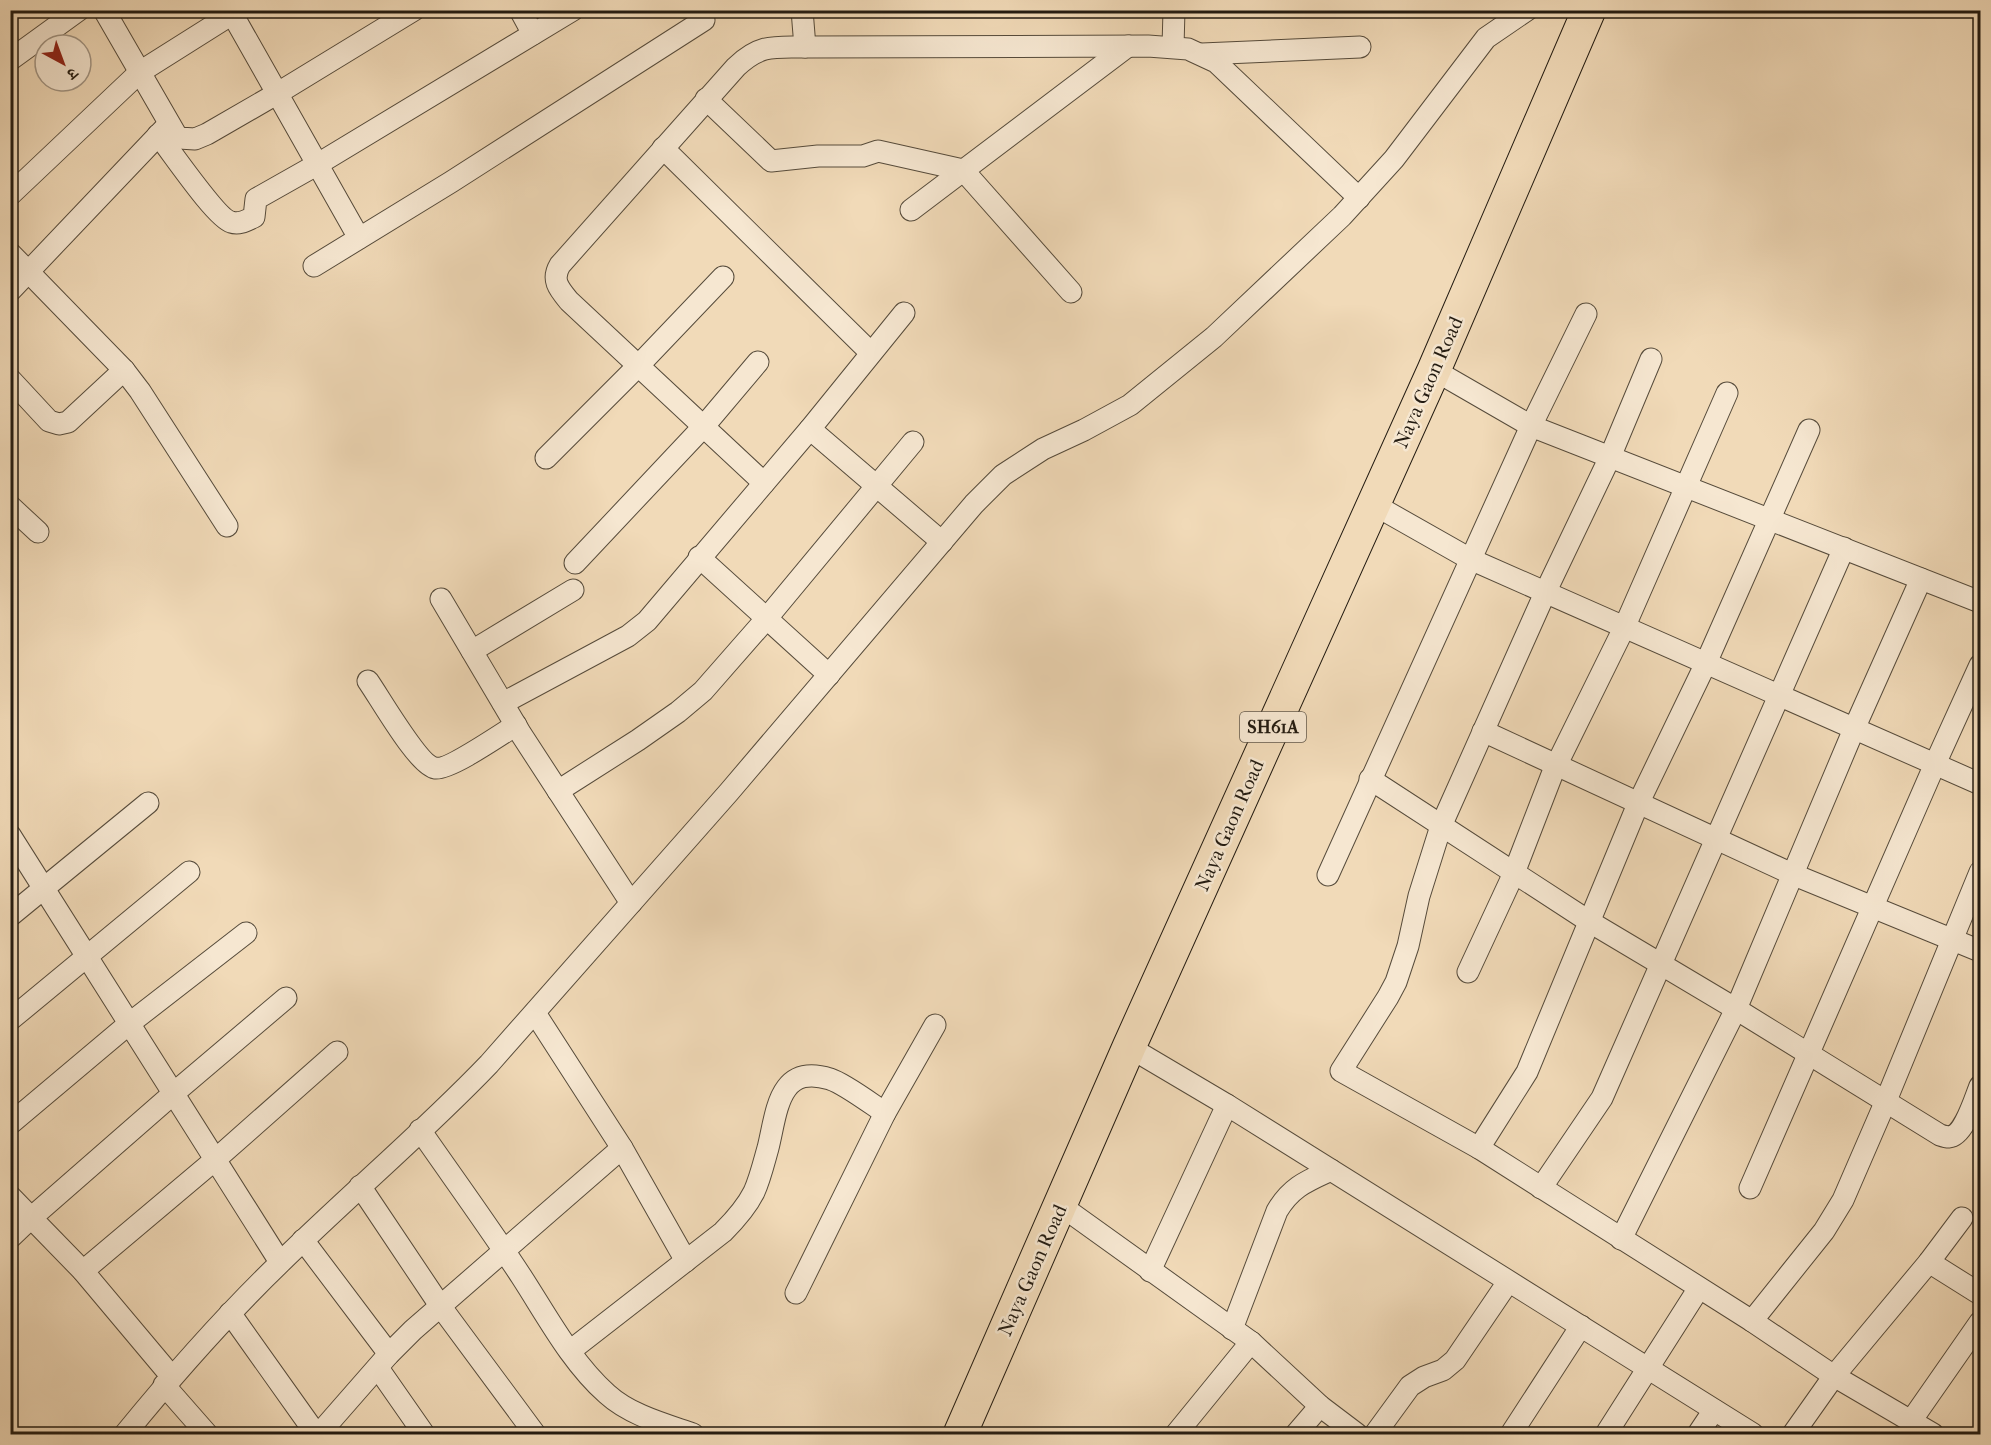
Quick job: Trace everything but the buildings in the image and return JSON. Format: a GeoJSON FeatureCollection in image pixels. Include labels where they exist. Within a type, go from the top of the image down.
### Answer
{"type":"FeatureCollection","features":[{"type":"Feature","properties":{"kind":"main road","name":"Naya Gaon Road"},"geometry":{"type":"LineString","coordinates":[[960,1434],[1129,1047],[1434,370],[1587,15]]}},
{"type":"Feature","properties":{"kind":"street"},"geometry":{"type":"LineString","coordinates":[[10,60],[79,10]]}},
{"type":"Feature","properties":{"kind":"street"},"geometry":{"type":"LineString","coordinates":[[104,10],[140,72],[166,136],[217,211],[230,222],[240,223],[254,217],[256,199],[573,10]]}},
{"type":"Feature","properties":{"kind":"street"},"geometry":{"type":"LineString","coordinates":[[10,291],[139,156],[166,136],[195,139],[278,93],[414,10]]}},
{"type":"Feature","properties":{"kind":"street"},"geometry":{"type":"LineString","coordinates":[[520,10],[533,34]]}},
{"type":"Feature","properties":{"kind":"street"},"geometry":{"type":"LineString","coordinates":[[802,10],[805,47]]}},
{"type":"Feature","properties":{"kind":"street"},"geometry":{"type":"LineString","coordinates":[[1173,47],[1174,10]]}},
{"type":"Feature","properties":{"kind":"street"},"geometry":{"type":"LineString","coordinates":[[125,1434],[168,1381],[230,1313],[303,1240],[453,1101],[535,1013],[942,542],[1003,475],[1043,449],[1130,405],[1214,337],[1359,198],[1394,159],[1486,38],[1527,10]]}},
{"type":"Feature","properties":{"kind":"street"},"geometry":{"type":"LineString","coordinates":[[10,195],[140,72],[231,12],[359,238]]}},
{"type":"Feature","properties":{"kind":"street"},"geometry":{"type":"LineString","coordinates":[[314,266],[451,182],[704,20]]}},
{"type":"Feature","properties":{"kind":"street"},"geometry":{"type":"LineString","coordinates":[[911,210],[1128,46]]}},
{"type":"Feature","properties":{"kind":"street"},"geometry":{"type":"LineString","coordinates":[[764,483],[569,301],[555,280],[560,265],[706,99],[749,54],[772,47],[1128,46],[1173,47],[1202,54],[1360,47]]}},
{"type":"Feature","properties":{"kind":"street"},"geometry":{"type":"LineString","coordinates":[[1202,54],[1216,62],[1233,77],[1359,198]]}},
{"type":"Feature","properties":{"kind":"street"},"geometry":{"type":"LineString","coordinates":[[706,99],[771,160],[818,156],[863,156],[878,151],[963,170],[1071,292]]}},
{"type":"Feature","properties":{"kind":"street"},"geometry":{"type":"LineString","coordinates":[[663,148],[872,353]]}},
{"type":"Feature","properties":{"kind":"street"},"geometry":{"type":"LineString","coordinates":[[10,253],[124,370],[227,526]]}},
{"type":"Feature","properties":{"kind":"street"},"geometry":{"type":"LineString","coordinates":[[546,458],[723,277]]}},
{"type":"Feature","properties":{"kind":"street"},"geometry":{"type":"LineString","coordinates":[[503,703],[628,636],[647,621],[810,429],[904,313]]}},
{"type":"Feature","properties":{"kind":"street"},"geometry":{"type":"LineString","coordinates":[[1328,875],[1531,426],[1586,314]]}},
{"type":"Feature","properties":{"kind":"street"},"geometry":{"type":"LineString","coordinates":[[1651,359],[1610,457],[1545,593],[1441,826],[1396,981],[1389,997],[1341,1071],[1479,1148],[1752,1321],[1834,1376],[1933,1434]]}},
{"type":"Feature","properties":{"kind":"street"},"geometry":{"type":"LineString","coordinates":[[575,564],[704,426],[758,362]]}},
{"type":"Feature","properties":{"kind":"street"},"geometry":{"type":"LineString","coordinates":[[10,379],[50,421],[59,424],[68,422],[124,370]]}},
{"type":"Feature","properties":{"kind":"street"},"geometry":{"type":"LineString","coordinates":[[1434,370],[1531,426],[1980,602]]}},
{"type":"Feature","properties":{"kind":"street"},"geometry":{"type":"LineString","coordinates":[[1468,972],[1514,873],[1556,766],[1624,628],[1727,393]]}},
{"type":"Feature","properties":{"kind":"street"},"geometry":{"type":"LineString","coordinates":[[810,429],[942,542]]}},
{"type":"Feature","properties":{"kind":"street"},"geometry":{"type":"LineString","coordinates":[[1479,1148],[1527,1072],[1638,804],[1706,663],[1809,430]]}},
{"type":"Feature","properties":{"kind":"street"},"geometry":{"type":"LineString","coordinates":[[558,791],[678,712],[703,691],[767,618],[913,442]]}},
{"type":"Feature","properties":{"kind":"street"},"geometry":{"type":"LineString","coordinates":[[1373,504],[1470,559],[1980,784]]}},
{"type":"Feature","properties":{"kind":"street"},"geometry":{"type":"LineString","coordinates":[[10,506],[38,532]]}},
{"type":"Feature","properties":{"kind":"street"},"geometry":{"type":"LineString","coordinates":[[1541,1188],[1602,1098],[1844,548]]}},
{"type":"Feature","properties":{"kind":"street"},"geometry":{"type":"LineString","coordinates":[[699,557],[829,675]]}},
{"type":"Feature","properties":{"kind":"street"},"geometry":{"type":"LineString","coordinates":[[1621,1239],[1736,1009],[1854,729],[1922,579]]}},
{"type":"Feature","properties":{"kind":"street"},"geometry":{"type":"LineString","coordinates":[[471,651],[573,590]]}},
{"type":"Feature","properties":{"kind":"street"},"geometry":{"type":"LineString","coordinates":[[441,599],[516,724],[631,903]]}},
{"type":"Feature","properties":{"kind":"street"},"geometry":{"type":"LineString","coordinates":[[1750,1188],[1980,665]]}},
{"type":"Feature","properties":{"kind":"street"},"geometry":{"type":"LineString","coordinates":[[368,681],[414,750],[426,763],[436,768],[446,766],[516,724]]}},
{"type":"Feature","properties":{"kind":"street"},"geometry":{"type":"LineString","coordinates":[[1483,731],[1792,874],[1980,951]]}},
{"type":"Feature","properties":{"kind":"street"},"geometry":{"type":"LineString","coordinates":[[1370,779],[1590,922],[1940,1135],[1950,1137],[1958,1134],[1980,1086]]}},
{"type":"Feature","properties":{"kind":"street"},"geometry":{"type":"LineString","coordinates":[[10,916],[148,803]]}},
{"type":"Feature","properties":{"kind":"street"},"geometry":{"type":"LineString","coordinates":[[10,835],[280,1262]]}},
{"type":"Feature","properties":{"kind":"street"},"geometry":{"type":"LineString","coordinates":[[10,1020],[189,872]]}},
{"type":"Feature","properties":{"kind":"street"},"geometry":{"type":"LineString","coordinates":[[1752,1321],[1834,1215],[1885,1103],[1980,872]]}},
{"type":"Feature","properties":{"kind":"street"},"geometry":{"type":"LineString","coordinates":[[10,1124],[130,1023],[246,933]]}},
{"type":"Feature","properties":{"kind":"street"},"geometry":{"type":"LineString","coordinates":[[10,1238],[174,1093],[286,998]]}},
{"type":"Feature","properties":{"kind":"street"},"geometry":{"type":"LineString","coordinates":[[535,1013],[622,1148],[686,1261]]}},
{"type":"Feature","properties":{"kind":"street"},"geometry":{"type":"LineString","coordinates":[[796,1293],[885,1113],[935,1025]]}},
{"type":"Feature","properties":{"kind":"street"},"geometry":{"type":"LineString","coordinates":[[1129,1047],[1227,1105],[1753,1434]]}},
{"type":"Feature","properties":{"kind":"street"},"geometry":{"type":"LineString","coordinates":[[83,1271],[216,1160],[337,1052]]}},
{"type":"Feature","properties":{"kind":"street"},"geometry":{"type":"LineString","coordinates":[[570,1351],[723,1232],[742,1212],[754,1191],[768,1149],[776,1107],[781,1095],[794,1081],[809,1074],[832,1079],[885,1113]]}},
{"type":"Feature","properties":{"kind":"street"},"geometry":{"type":"LineString","coordinates":[[1150,1271],[1227,1105]]}},
{"type":"Feature","properties":{"kind":"street"},"geometry":{"type":"LineString","coordinates":[[420,1130],[590,1377],[608,1395],[645,1417],[693,1434]]}},
{"type":"Feature","properties":{"kind":"street"},"geometry":{"type":"LineString","coordinates":[[230,1313],[318,1434],[384,1361],[441,1307],[622,1148]]}},
{"type":"Feature","properties":{"kind":"street"},"geometry":{"type":"LineString","coordinates":[[1232,1329],[1285,1198],[1305,1182],[1331,1170]]}},
{"type":"Feature","properties":{"kind":"street"},"geometry":{"type":"LineString","coordinates":[[360,1186],[441,1307],[535,1434]]}},
{"type":"Feature","properties":{"kind":"street"},"geometry":{"type":"LineString","coordinates":[[10,1196],[83,1271],[207,1434]]}},
{"type":"Feature","properties":{"kind":"street"},"geometry":{"type":"LineString","coordinates":[[1060,1205],[1251,1342],[1320,1406],[1357,1434]]}},
{"type":"Feature","properties":{"kind":"street"},"geometry":{"type":"LineString","coordinates":[[1793,1434],[1834,1376],[1929,1262],[1962,1218]]}},
{"type":"Feature","properties":{"kind":"street"},"geometry":{"type":"LineString","coordinates":[[303,1240],[384,1361],[424,1434]]}},
{"type":"Feature","properties":{"kind":"street"},"geometry":{"type":"LineString","coordinates":[[1929,1262],[1980,1294]]}},
{"type":"Feature","properties":{"kind":"street"},"geometry":{"type":"LineString","coordinates":[[1376,1434],[1410,1386],[1424,1377],[1443,1370],[1455,1360],[1508,1282]]}},
{"type":"Feature","properties":{"kind":"street"},"geometry":{"type":"LineString","coordinates":[[1606,1434],[1699,1288]]}},
{"type":"Feature","properties":{"kind":"street"},"geometry":{"type":"LineString","coordinates":[[1911,1421],[1980,1322]]}},
{"type":"Feature","properties":{"kind":"street"},"geometry":{"type":"LineString","coordinates":[[1511,1434],[1581,1326]]}},
{"type":"Feature","properties":{"kind":"street"},"geometry":{"type":"LineString","coordinates":[[1176,1434],[1251,1342]]}},
{"type":"Feature","properties":{"kind":"street"},"geometry":{"type":"LineString","coordinates":[[1296,1434],[1320,1406]]}},
{"type":"Feature","properties":{"kind":"street"},"geometry":{"type":"LineString","coordinates":[[1698,1434],[1714,1410]]}}]}
